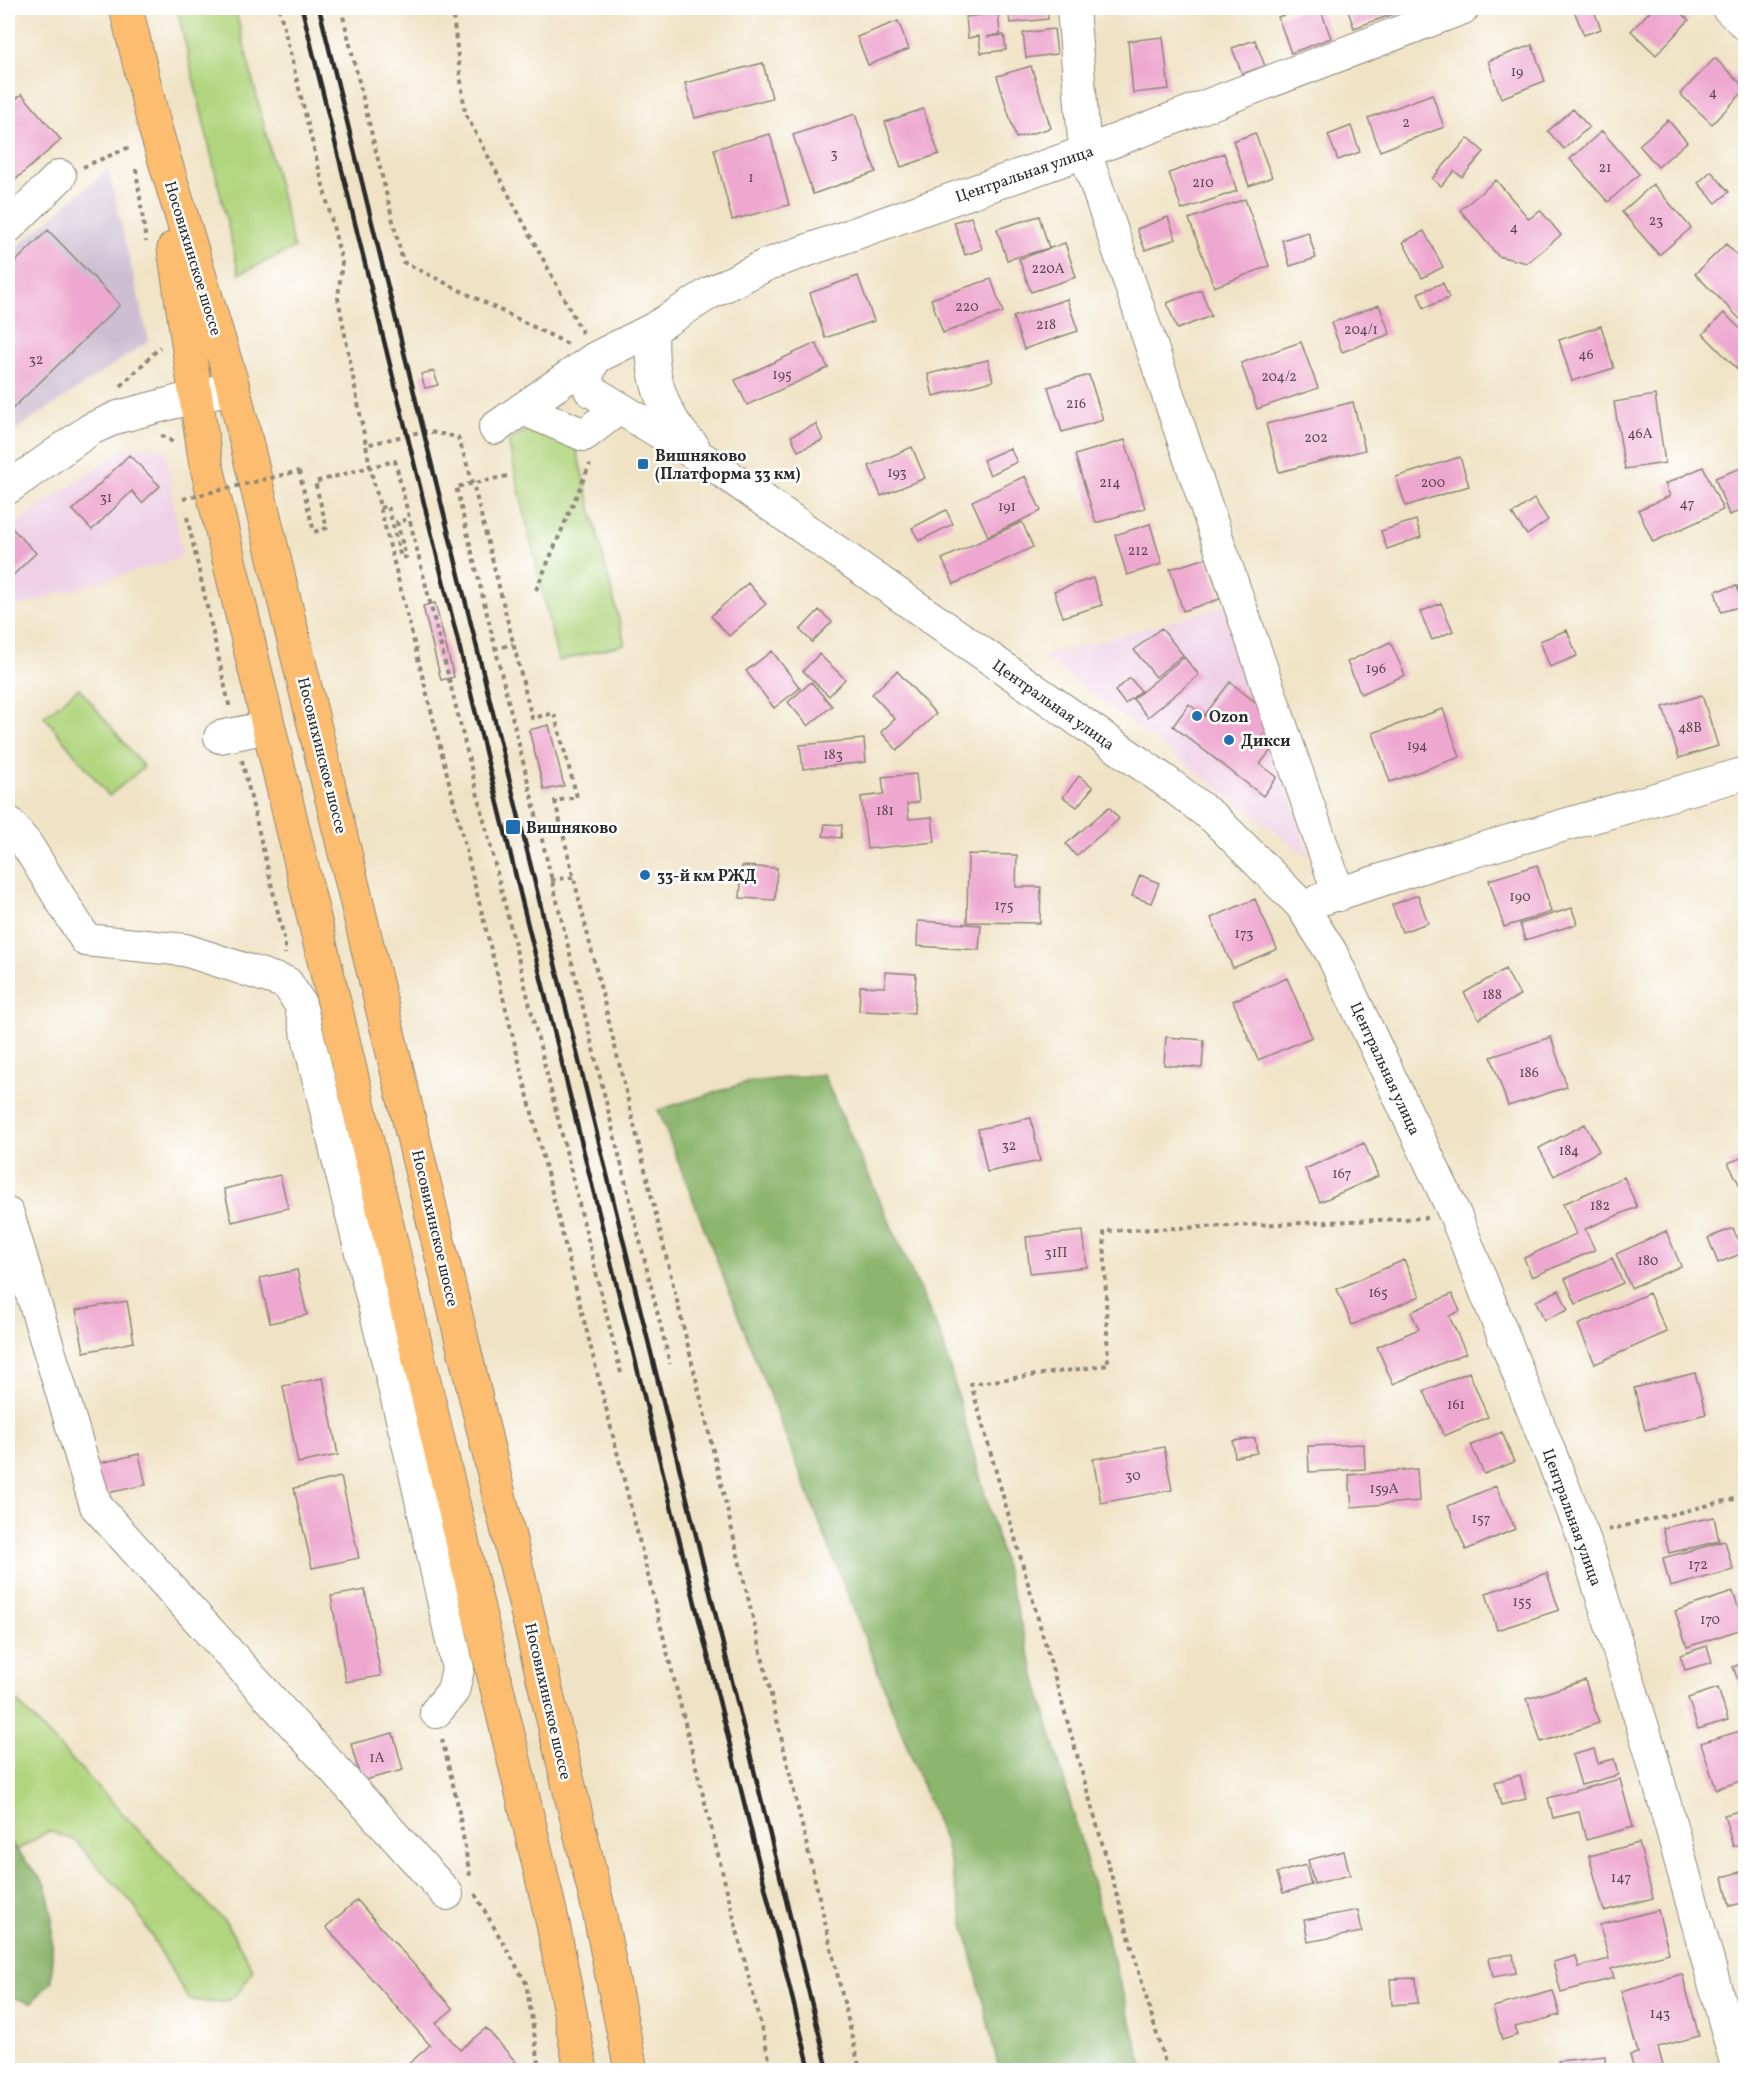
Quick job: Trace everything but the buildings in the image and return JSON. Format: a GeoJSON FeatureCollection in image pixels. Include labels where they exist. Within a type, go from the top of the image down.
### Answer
{"type":"FeatureCollection","features":[{"type":"Feature","properties":{"kind":"main road","name":"Носовихинское шоссе"},"geometry":{"type":"LineString","coordinates":[[126,8],[139,136],[196,395],[205,459],[553,1924],[580,2070]]}},
{"type":"Feature","properties":{"kind":"main road","name":"Носовихинское шоссе"},"geometry":{"type":"LineString","coordinates":[[139,136],[233,387],[599,1911],[631,2070]]}},
{"type":"Feature","properties":{"kind":"street"},"geometry":{"type":"LineString","coordinates":[[1073,8],[1085,152],[1339,895]]}},
{"type":"Feature","properties":{"kind":"street","name":"Центральная улица"},"geometry":{"type":"LineString","coordinates":[[495,428],[595,358],[653,329],[719,288],[766,265],[1085,152],[1462,8]]}},
{"type":"Feature","properties":{"kind":"street"},"geometry":{"type":"LineString","coordinates":[[1728,8],[1746,26]]}},
{"type":"Feature","properties":{"kind":"street"},"geometry":{"type":"LineString","coordinates":[[8,227],[60,176]]}},
{"type":"Feature","properties":{"kind":"street"},"geometry":{"type":"LineString","coordinates":[[653,329],[650,356],[661,396],[684,437],[713,465]]}},
{"type":"Feature","properties":{"kind":"street","name":"Центральная улица"},"geometry":{"type":"LineString","coordinates":[[595,358],[585,378],[590,390],[713,465],[1180,793],[1239,841],[1301,906],[1331,952],[1456,1217],[1584,1536],[1650,1750],[1738,2070]]}},
{"type":"Feature","properties":{"kind":"street"},"geometry":{"type":"LineString","coordinates":[[8,488],[91,429],[118,417],[233,387]]}},
{"type":"Feature","properties":{"kind":"street"},"geometry":{"type":"LineString","coordinates":[[523,409],[584,435],[619,408]]}},
{"type":"Feature","properties":{"kind":"street"},"geometry":{"type":"LineString","coordinates":[[228,735],[269,727]]}},
{"type":"Feature","properties":{"kind":"street"},"geometry":{"type":"LineString","coordinates":[[1301,906],[1450,858],[1746,773]]}},
{"type":"Feature","properties":{"kind":"street"},"geometry":{"type":"LineString","coordinates":[[8,822],[27,845],[86,940],[185,950],[287,983],[300,1004],[412,1460],[458,1669],[453,1691],[436,1712]]}},
{"type":"Feature","properties":{"kind":"street"},"geometry":{"type":"LineString","coordinates":[[8,1214],[96,1506],[447,1894]]}},
{"type":"Feature","properties":{"kind":"path"},"geometry":{"type":"LineString","coordinates":[[279,8],[342,262],[338,298],[370,467],[772,2070]]}},
{"type":"Feature","properties":{"kind":"path"},"geometry":{"type":"LineString","coordinates":[[340,8],[403,262],[595,358]]}},
{"type":"Feature","properties":{"kind":"path"},"geometry":{"type":"LineString","coordinates":[[452,8],[465,112],[595,358]]}},
{"type":"Feature","properties":{"kind":"path"},"geometry":{"type":"LineString","coordinates":[[60,176],[139,136],[147,252]]}},
{"type":"Feature","properties":{"kind":"path"},"geometry":{"type":"LineString","coordinates":[[118,389],[161,347],[159,335]]}},
{"type":"Feature","properties":{"kind":"path"},"geometry":{"type":"LineString","coordinates":[[366,445],[423,431],[458,436],[473,483],[532,718],[554,713],[577,797],[555,801],[699,1391],[860,2070]]}},
{"type":"Feature","properties":{"kind":"path"},"geometry":{"type":"LineString","coordinates":[[287,983],[285,942],[228,735],[183,499],[299,471],[314,532],[327,528],[315,482],[395,461],[621,1372]]}},
{"type":"Feature","properties":{"kind":"path"},"geometry":{"type":"LineString","coordinates":[[536,590],[590,464]]}},
{"type":"Feature","properties":{"kind":"path"},"geometry":{"type":"LineString","coordinates":[[507,476],[456,487],[670,1364]]}},
{"type":"Feature","properties":{"kind":"path"},"geometry":{"type":"LineString","coordinates":[[380,508],[388,506],[401,558],[406,557],[398,522],[409,519]]}},
{"type":"Feature","properties":{"kind":"path"},"geometry":{"type":"LineString","coordinates":[[494,649],[513,644]]}},
{"type":"Feature","properties":{"kind":"path"},"geometry":{"type":"LineString","coordinates":[[551,880],[574,877]]}},
{"type":"Feature","properties":{"kind":"path"},"geometry":{"type":"LineString","coordinates":[[1167,2070],[970,1384],[1108,1365],[1104,1231],[1456,1217]]}},
{"type":"Feature","properties":{"kind":"path"},"geometry":{"type":"LineString","coordinates":[[1584,1536],[1746,1496]]}},
{"type":"Feature","properties":{"kind":"path"},"geometry":{"type":"LineString","coordinates":[[436,1712],[458,1801],[471,1888],[526,1983],[540,2070]]}},
{"type":"Feature","properties":{"kind":"shaded area"},"geometry":{"type":"Polygon","coordinates":[[[108,169],[149,341],[8,435],[8,255],[108,169]]]}},
{"type":"Feature","properties":{"kind":"shaded area"},"geometry":{"type":"Polygon","coordinates":[[[126,447],[165,449],[182,557],[8,609],[8,530],[126,447]]]}},
{"type":"Feature","properties":{"kind":"shaded area"},"geometry":{"type":"Polygon","coordinates":[[[1230,605],[1309,857],[1043,656],[1230,605]]]}},
{"type":"Feature","properties":{"kind":"green space"},"geometry":{"type":"Polygon","coordinates":[[[177,8],[235,8],[294,248],[239,274],[177,8]]]}},
{"type":"Feature","properties":{"kind":"green space"},"geometry":{"type":"Polygon","coordinates":[[[531,428],[575,444],[625,644],[558,661],[508,441],[531,428]]]}},
{"type":"Feature","properties":{"kind":"green space"},"geometry":{"type":"Polygon","coordinates":[[[79,688],[144,767],[109,796],[44,716],[79,688]]]}},
{"type":"Feature","properties":{"kind":"green space"},"geometry":{"type":"Polygon","coordinates":[[[823,1074],[942,1339],[1144,2070],[999,2070],[945,1843],[658,1110],[748,1082],[823,1074]]]}},
{"type":"Feature","properties":{"kind":"green space"},"geometry":{"type":"Polygon","coordinates":[[[8,1692],[227,1924],[253,1969],[235,1996],[221,2002],[188,1999],[133,1904],[75,1841],[49,1831],[17,1850],[8,1840],[8,1692]]]}},
{"type":"Feature","properties":{"kind":"green space"},"geometry":{"type":"Polygon","coordinates":[[[8,1840],[46,1885],[52,1915],[52,1981],[31,2003],[8,1996],[8,1840]]]}},
{"type":"Feature","properties":{"kind":"railway"},"geometry":{"type":"LineString","coordinates":[[302,8],[810,2070]]}},
{"type":"Feature","properties":{"kind":"railway"},"geometry":{"type":"LineString","coordinates":[[319,8],[828,2070]]}},
{"type":"Feature","properties":{"kind":"place","name":"Вишняково (Платформа 33 км)"},"geometry":{"type":"Point","coordinates":[643,464]}},
{"type":"Feature","properties":{"kind":"place","name":"Ozon"},"geometry":{"type":"Point","coordinates":[1197,716]}},
{"type":"Feature","properties":{"kind":"place","name":"Дикси"},"geometry":{"type":"Point","coordinates":[1229,740]}},
{"type":"Feature","properties":{"kind":"place","name":"Вишняково"},"geometry":{"type":"Point","coordinates":[513,827]}},
{"type":"Feature","properties":{"kind":"place","name":"33-й км РЖД"},"geometry":{"type":"Point","coordinates":[645,875]}}]}
